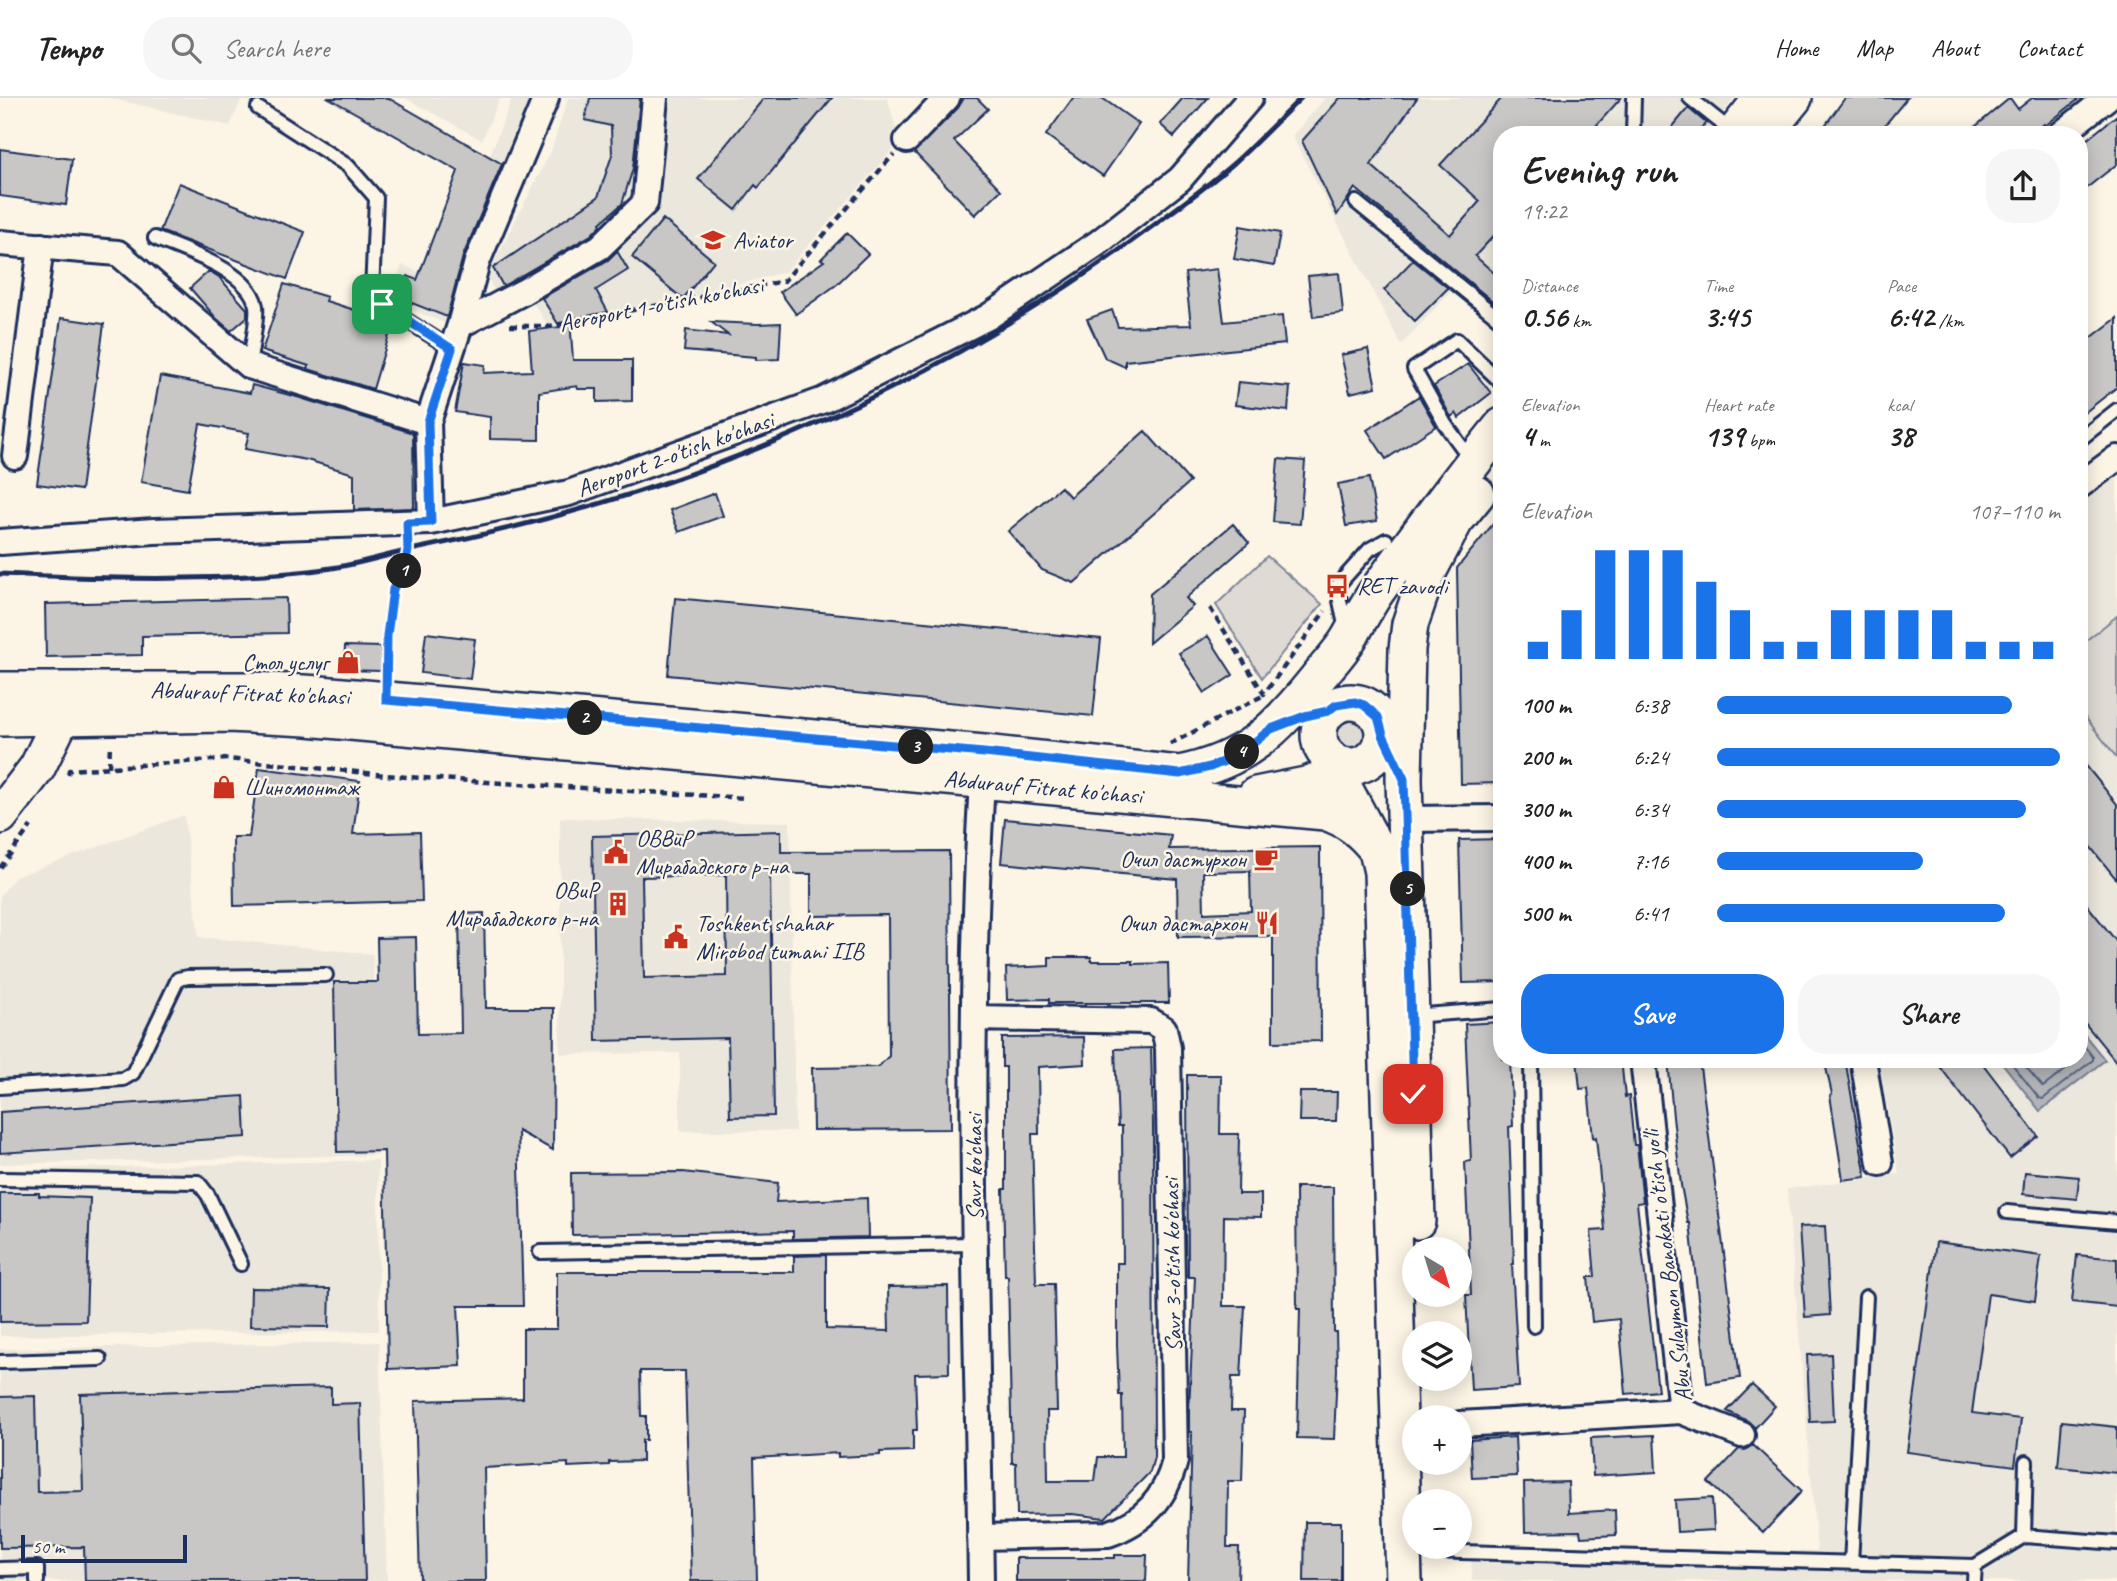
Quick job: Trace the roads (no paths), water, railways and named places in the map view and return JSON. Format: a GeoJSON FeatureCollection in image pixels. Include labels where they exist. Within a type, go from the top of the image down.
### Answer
{"type":"FeatureCollection","features":[{"type":"Feature","properties":{"kind":"main road"},"geometry":{"type":"LineString","coordinates":[[1748,126],[1762,98]]}},
{"type":"Feature","properties":{"kind":"main road"},"geometry":{"type":"LineString","coordinates":[[1755,126],[1794,98]]}},
{"type":"Feature","properties":{"kind":"main road"},"geometry":{"type":"LineString","coordinates":[[1167,773],[1195,771],[1224,762],[1249,748],[1271,729],[1299,700],[1348,640],[1375,594],[1430,516],[1487,463]]}},
{"type":"Feature","properties":{"kind":"main road"},"geometry":{"type":"LineString","coordinates":[[1417,1237],[1404,779],[1409,624],[1427,574],[1487,463]]}},
{"type":"Feature","properties":{"kind":"main road"},"geometry":{"type":"LineString","coordinates":[[1348,640],[1328,711],[1319,728],[1319,737],[1341,764],[1377,849],[1382,872],[1404,1581]]}},
{"type":"Feature","properties":{"kind":"main road"},"geometry":{"type":"LineString","coordinates":[[1341,764],[1377,754],[1406,676]]}},
{"type":"Feature","properties":{"kind":"main road"},"geometry":{"type":"LineString","coordinates":[[0,709],[14,690],[62,717],[37,768],[0,816]]}},
{"type":"Feature","properties":{"kind":"main road","name":"Abdurauf Fitrat ko'chasi"},"geometry":{"type":"LineString","coordinates":[[14,690],[253,690],[386,700],[983,767]]}},
{"type":"Feature","properties":{"kind":"main road"},"geometry":{"type":"LineString","coordinates":[[1271,729],[1305,716],[1328,711],[1345,702],[1364,705],[1378,717],[1383,735],[1404,779]]}},
{"type":"Feature","properties":{"kind":"main road","name":"Abdurauf Fitrat ko'chasi"},"geometry":{"type":"LineString","coordinates":[[0,718],[228,714],[983,767],[1167,773],[1340,817],[1353,825],[1377,849]]}},
{"type":"Feature","properties":{"kind":"main road","name":"Abdurauf Fitrat ko'chasi"},"geometry":{"type":"LineString","coordinates":[[1167,773],[1223,798],[1272,793],[1306,785],[1341,764]]}},
{"type":"Feature","properties":{"kind":"street"},"geometry":{"type":"LineString","coordinates":[[419,523],[428,422],[460,325],[477,262],[547,98]]}},
{"type":"Feature","properties":{"kind":"street"},"geometry":{"type":"LineString","coordinates":[[460,325],[600,247],[645,203],[655,98]]}},
{"type":"Feature","properties":{"kind":"street"},"geometry":{"type":"LineString","coordinates":[[907,139],[947,98]]}},
{"type":"Feature","properties":{"kind":"street","name":"Aeroport 2-o'tish ko'chasi"},"geometry":{"type":"LineString","coordinates":[[0,542],[153,531],[419,523],[569,493],[824,400],[988,317],[1098,243],[1180,179],[1250,98]]}},
{"type":"Feature","properties":{"kind":"street"},"geometry":{"type":"LineString","coordinates":[[2071,126],[2107,98]]}},
{"type":"Feature","properties":{"kind":"street"},"geometry":{"type":"LineString","coordinates":[[0,243],[118,253],[249,366],[428,422]]}},
{"type":"Feature","properties":{"kind":"street"},"geometry":{"type":"LineString","coordinates":[[15,456],[41,246]]}},
{"type":"Feature","properties":{"kind":"street"},"geometry":{"type":"LineString","coordinates":[[2088,479],[2117,458]]}},
{"type":"Feature","properties":{"kind":"street","name":"Savr ko'chasi"},"geometry":{"type":"LineString","coordinates":[[981,1581],[974,1244],[974,1018],[979,808],[983,767]]}},
{"type":"Feature","properties":{"kind":"street"},"geometry":{"type":"LineString","coordinates":[[1405,819],[1493,818]]}},
{"type":"Feature","properties":{"kind":"street","name":"Savr 3-o'tish ko'chasi"},"geometry":{"type":"LineString","coordinates":[[974,1018],[1151,1021],[1164,1029],[1168,1048],[1175,1461],[1171,1477],[1154,1506],[1121,1529],[1108,1534],[980,1537]]}},
{"type":"Feature","properties":{"kind":"street","name":"Abu Sulaymon Banokati o'tish yo'li"},"geometry":{"type":"LineString","coordinates":[[1644,1068],[1681,1411],[1742,1435]]}},
{"type":"Feature","properties":{"kind":"street"},"geometry":{"type":"LineString","coordinates":[[1864,1068],[1880,1163]]}},
{"type":"Feature","properties":{"kind":"street"},"geometry":{"type":"LineString","coordinates":[[1472,1423],[1681,1411]]}},
{"type":"Feature","properties":{"kind":"lane"},"geometry":{"type":"LineString","coordinates":[[1633,126],[1634,98]]}},
{"type":"Feature","properties":{"kind":"lane"},"geometry":{"type":"LineString","coordinates":[[1690,98],[1732,126]]}},
{"type":"Feature","properties":{"kind":"lane"},"geometry":{"type":"LineString","coordinates":[[258,108],[348,166],[376,198],[372,293],[382,304],[452,349]]}},
{"type":"Feature","properties":{"kind":"lane"},"geometry":{"type":"LineString","coordinates":[[1356,202],[1493,314]]}},
{"type":"Feature","properties":{"kind":"lane"},"geometry":{"type":"LineString","coordinates":[[155,238],[228,270],[250,290],[256,306],[249,366]]}},
{"type":"Feature","properties":{"kind":"lane"},"geometry":{"type":"LineString","coordinates":[[1487,463],[1445,424],[1414,369],[1457,340],[1493,374]]}},
{"type":"Feature","properties":{"kind":"lane"},"geometry":{"type":"LineString","coordinates":[[2088,433],[2117,410]]}},
{"type":"Feature","properties":{"kind":"lane"},"geometry":{"type":"LineString","coordinates":[[1348,640],[1337,586],[1370,549],[1386,540]]}},
{"type":"Feature","properties":{"kind":"lane"},"geometry":{"type":"LineString","coordinates":[[0,1087],[123,1079],[133,1073],[178,979],[326,975]]}},
{"type":"Feature","properties":{"kind":"lane"},"geometry":{"type":"LineString","coordinates":[[1412,1016],[1493,1010]]}},
{"type":"Feature","properties":{"kind":"lane"},"geometry":{"type":"LineString","coordinates":[[1531,1068],[1534,1326]]}},
{"type":"Feature","properties":{"kind":"lane"},"geometry":{"type":"LineString","coordinates":[[0,1179],[198,1182],[208,1195],[241,1264]]}},
{"type":"Feature","properties":{"kind":"lane"},"geometry":{"type":"LineString","coordinates":[[2007,1212],[2117,1222]]}},
{"type":"Feature","properties":{"kind":"lane"},"geometry":{"type":"LineString","coordinates":[[540,1252],[974,1244]]}},
{"type":"Feature","properties":{"kind":"lane"},"geometry":{"type":"LineString","coordinates":[[1851,1563],[1866,1297]]}},
{"type":"Feature","properties":{"kind":"lane"},"geometry":{"type":"LineString","coordinates":[[0,1362],[100,1359]]}},
{"type":"Feature","properties":{"kind":"lane"},"geometry":{"type":"LineString","coordinates":[[2024,1536],[2026,1462]]}},
{"type":"Feature","properties":{"kind":"lane"},"geometry":{"type":"LineString","coordinates":[[1425,1560],[1975,1566],[2024,1536],[2117,1543]]}},
{"type":"Feature","properties":{"kind":"lane"},"geometry":{"type":"LineString","coordinates":[[1974,1581],[1975,1566]]}},
{"type":"Feature","properties":{"kind":"lane"},"geometry":{"type":"LineString","coordinates":[[0,1569],[37,1568],[37,1581]]}},
{"type":"Feature","properties":{"kind":"water"},"geometry":{"type":"Polygon","coordinates":[[[2088,1039],[2105,1060],[2040,1111],[2006,1068],[2088,1068],[2088,1039]]]}},
{"type":"Feature","properties":{"kind":"railway"},"geometry":{"type":"LineString","coordinates":[[0,574],[199,578],[324,569],[516,527],[610,500],[702,469],[793,434],[881,393],[967,347],[1051,297],[1209,183],[1243,155],[1301,98]]}},
{"type":"Feature","properties":{"kind":"place","name":"Aviator"},"geometry":{"type":"Point","coordinates":[713,240]}},
{"type":"Feature","properties":{"kind":"place","name":"RET zavodi"},"geometry":{"type":"Point","coordinates":[1337,586]}},
{"type":"Feature","properties":{"kind":"place","name":"Стол услуг"},"geometry":{"type":"Point","coordinates":[348,662]}},
{"type":"Feature","properties":{"kind":"place","name":"Шиномонтаж"},"geometry":{"type":"Point","coordinates":[224,787]}},
{"type":"Feature","properties":{"kind":"place","name":"ОВВиР Мирабадского р-на"},"geometry":{"type":"Point","coordinates":[616,852]}},
{"type":"Feature","properties":{"kind":"place","name":"Очил дастурхон"},"geometry":{"type":"Point","coordinates":[1266,859]}},
{"type":"Feature","properties":{"kind":"place","name":"ОВиР Мирабадского р-на"},"geometry":{"type":"Point","coordinates":[618,904]}},
{"type":"Feature","properties":{"kind":"place","name":"Очил дастархон"},"geometry":{"type":"Point","coordinates":[1267,923]}},
{"type":"Feature","properties":{"kind":"place","name":"Toshkent shahar Mirobod tumani IIB"},"geometry":{"type":"Point","coordinates":[676,937]}}]}
